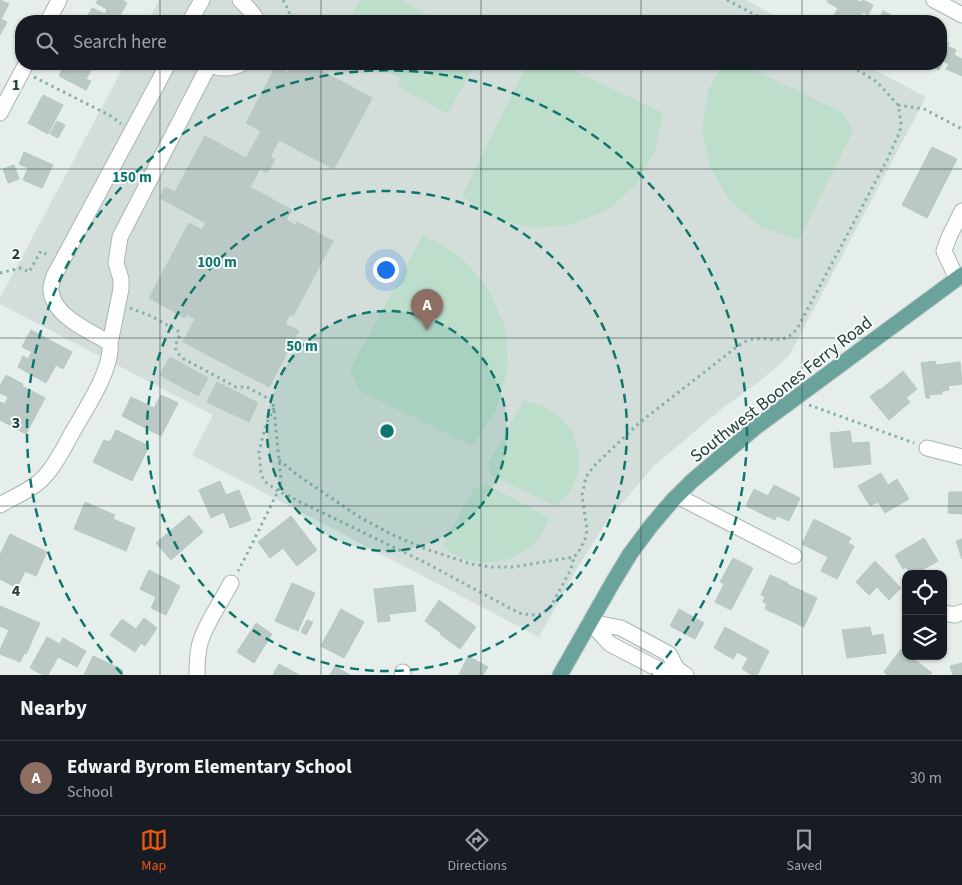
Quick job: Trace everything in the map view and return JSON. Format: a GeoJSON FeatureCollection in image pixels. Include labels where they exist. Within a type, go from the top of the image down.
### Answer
{"type":"FeatureCollection","features":[{"type":"Feature","properties":{"kind":"main road","name":"Southwest Boones Ferry Road"},"geometry":{"type":"LineString","coordinates":[[560,675],[613,582],[640,540],[692,481],[756,427],[959,277]]}},
{"type":"Feature","properties":{"kind":"street"},"geometry":{"type":"LineString","coordinates":[[51,15],[59,0]]}},
{"type":"Feature","properties":{"kind":"street"},"geometry":{"type":"LineString","coordinates":[[193,15],[202,0]]}},
{"type":"Feature","properties":{"kind":"street"},"geometry":{"type":"LineString","coordinates":[[240,0],[254,15]]}},
{"type":"Feature","properties":{"kind":"street"},"geometry":{"type":"LineString","coordinates":[[934,0],[962,15]]}},
{"type":"Feature","properties":{"kind":"street"},"geometry":{"type":"LineString","coordinates":[[0,113],[22,70]]}},
{"type":"Feature","properties":{"kind":"street"},"geometry":{"type":"LineString","coordinates":[[110,347],[72,321],[58,308],[53,301],[52,283],[61,262],[165,70]]}},
{"type":"Feature","properties":{"kind":"street"},"geometry":{"type":"LineString","coordinates":[[0,505],[33,487],[45,477],[56,462],[101,381],[118,304],[121,279],[116,263],[120,237],[205,70]]}},
{"type":"Feature","properties":{"kind":"street"},"geometry":{"type":"LineString","coordinates":[[959,277],[944,251],[962,211]]}},
{"type":"Feature","properties":{"kind":"street"},"geometry":{"type":"LineString","coordinates":[[927,448],[962,457]]}},
{"type":"Feature","properties":{"kind":"street"},"geometry":{"type":"LineString","coordinates":[[677,496],[794,556]]}},
{"type":"Feature","properties":{"kind":"street"},"geometry":{"type":"LineString","coordinates":[[197,675],[200,643],[231,583]]}},
{"type":"Feature","properties":{"kind":"street"},"geometry":{"type":"LineString","coordinates":[[947,614],[955,615],[962,612]]}},
{"type":"Feature","properties":{"kind":"street"},"geometry":{"type":"LineString","coordinates":[[590,622],[610,644],[662,671],[682,672]]}},
{"type":"Feature","properties":{"kind":"path"},"geometry":{"type":"LineString","coordinates":[[283,0],[289,15]]}},
{"type":"Feature","properties":{"kind":"path"},"geometry":{"type":"LineString","coordinates":[[727,0],[756,15]]}},
{"type":"Feature","properties":{"kind":"path"},"geometry":{"type":"LineString","coordinates":[[29,70],[111,116],[131,132]]}},
{"type":"Feature","properties":{"kind":"path"},"geometry":{"type":"LineString","coordinates":[[274,408],[266,424],[259,452],[261,473],[264,481],[278,491],[426,563],[520,613],[542,614],[551,606],[571,569],[574,557],[586,537],[587,529],[582,495],[586,477],[594,466],[639,423],[734,349],[755,338],[774,340],[786,338],[793,334],[887,160],[900,131],[901,121],[898,105],[877,82],[858,70]]}},
{"type":"Feature","properties":{"kind":"path"},"geometry":{"type":"LineString","coordinates":[[898,105],[924,109],[962,129]]}},
{"type":"Feature","properties":{"kind":"path"},"geometry":{"type":"LineString","coordinates":[[0,273],[21,268],[29,272],[41,251],[61,262]]}},
{"type":"Feature","properties":{"kind":"path"},"geometry":{"type":"LineString","coordinates":[[118,304],[150,316],[178,331],[180,335],[175,346],[178,354],[236,387],[247,387],[273,401],[279,460],[280,479],[278,491],[231,583]]}},
{"type":"Feature","properties":{"kind":"path"},"geometry":{"type":"LineString","coordinates":[[795,399],[927,448]]}},
{"type":"Feature","properties":{"kind":"path"},"geometry":{"type":"LineString","coordinates":[[279,460],[296,474],[362,518],[391,534],[471,564],[491,567],[513,567],[574,557]]}},
{"type":"Feature","properties":{"kind":"shaded area"},"geometry":{"type":"Polygon","coordinates":[[[159,0],[746,0],[774,15],[151,15],[159,0]]]}},
{"type":"Feature","properties":{"kind":"shaded area"},"geometry":{"type":"Polygon","coordinates":[[[122,70],[875,70],[926,97],[789,356],[655,465],[609,518],[578,567],[539,637],[192,455],[213,415],[0,304],[0,298],[122,70]]]}},
{"type":"Feature","properties":{"kind":"green space"},"geometry":{"type":"Polygon","coordinates":[[[360,0],[400,0],[428,15],[352,15],[360,0]]]}},
{"type":"Feature","properties":{"kind":"green space"},"geometry":{"type":"Polygon","coordinates":[[[384,70],[471,70],[448,114],[397,86],[401,79],[384,70]]]}},
{"type":"Feature","properties":{"kind":"green space"},"geometry":{"type":"Polygon","coordinates":[[[524,70],[573,70],[663,113],[655,151],[636,185],[607,210],[571,225],[532,228],[494,218],[462,196],[524,70]]]}},
{"type":"Feature","properties":{"kind":"green space"},"geometry":{"type":"Polygon","coordinates":[[[719,70],[754,70],[843,113],[853,131],[799,240],[761,227],[731,202],[710,168],[702,130],[708,91],[719,70]]]}},
{"type":"Feature","properties":{"kind":"green space"},"geometry":{"type":"Polygon","coordinates":[[[423,235],[460,256],[488,288],[505,327],[508,370],[496,410],[472,446],[360,391],[350,370],[423,235]]]}},
{"type":"Feature","properties":{"kind":"green space"},"geometry":{"type":"Polygon","coordinates":[[[523,401],[543,405],[560,417],[573,433],[579,452],[578,473],[570,492],[556,506],[492,476],[488,464],[523,401]]]}},
{"type":"Feature","properties":{"kind":"green space"},"geometry":{"type":"Polygon","coordinates":[[[486,484],[550,518],[540,537],[530,547],[513,557],[494,562],[473,561],[463,558],[442,546],[474,488],[486,484]]]}},
{"type":"Feature","properties":{"kind":"building"},"geometry":{"type":"Polygon","coordinates":[[[0,0],[9,4],[1,19],[7,22],[0,35],[0,0]]]}},
{"type":"Feature","properties":{"kind":"building"},"geometry":{"type":"Polygon","coordinates":[[[98,0],[122,0],[127,3],[120,15],[88,15],[92,8],[105,14],[107,9],[96,3],[98,0]]]}},
{"type":"Feature","properties":{"kind":"building"},"geometry":{"type":"Polygon","coordinates":[[[828,0],[856,0],[861,2],[863,0],[873,5],[868,15],[863,12],[861,15],[834,15],[838,8],[827,2],[828,0]]]}},
{"type":"Feature","properties":{"kind":"building"},"geometry":{"type":"Polygon","coordinates":[[[883,11],[891,15],[881,15],[883,11]]]}},
{"type":"Feature","properties":{"kind":"building"},"geometry":{"type":"Polygon","coordinates":[[[947,46],[956,50],[954,55],[962,59],[962,76],[947,69],[949,64],[947,63],[947,46]]]}},
{"type":"Feature","properties":{"kind":"building"},"geometry":{"type":"Polygon","coordinates":[[[62,70],[91,70],[86,79],[91,81],[86,90],[59,76],[62,70]]]}},
{"type":"Feature","properties":{"kind":"building"},"geometry":{"type":"Polygon","coordinates":[[[274,70],[283,70],[288,73],[290,70],[320,70],[372,98],[334,169],[279,140],[270,157],[275,159],[267,173],[260,169],[250,187],[292,210],[286,220],[296,225],[297,222],[333,241],[293,316],[290,314],[285,324],[299,331],[269,387],[183,342],[195,319],[187,314],[185,318],[149,298],[189,223],[202,230],[206,223],[160,198],[165,187],[175,192],[205,136],[246,158],[261,131],[246,123],[274,70]]]}},
{"type":"Feature","properties":{"kind":"building"},"geometry":{"type":"Polygon","coordinates":[[[43,95],[63,105],[48,134],[28,123],[43,95]]]}},
{"type":"Feature","properties":{"kind":"building"},"geometry":{"type":"Polygon","coordinates":[[[57,121],[65,125],[58,138],[50,134],[57,121]]]}},
{"type":"Feature","properties":{"kind":"building"},"geometry":{"type":"Polygon","coordinates":[[[932,147],[957,159],[927,218],[902,205],[932,147]]]}},
{"type":"Feature","properties":{"kind":"building"},"geometry":{"type":"Polygon","coordinates":[[[24,152],[53,165],[42,188],[23,180],[28,168],[19,164],[24,152]]]}},
{"type":"Feature","properties":{"kind":"building"},"geometry":{"type":"Polygon","coordinates":[[[14,165],[19,179],[8,183],[3,169],[14,165]]]}},
{"type":"Feature","properties":{"kind":"building"},"geometry":{"type":"Polygon","coordinates":[[[31,330],[72,352],[63,369],[56,365],[46,383],[18,367],[23,356],[28,359],[32,352],[22,347],[31,330]]]}},
{"type":"Feature","properties":{"kind":"building"},"geometry":{"type":"Polygon","coordinates":[[[170,357],[208,378],[198,396],[160,375],[170,357]]]}},
{"type":"Feature","properties":{"kind":"building"},"geometry":{"type":"Polygon","coordinates":[[[935,361],[936,365],[960,362],[962,384],[948,386],[949,390],[942,391],[942,394],[929,395],[930,398],[926,398],[921,363],[935,361]]]}},
{"type":"Feature","properties":{"kind":"building"},"geometry":{"type":"Polygon","coordinates":[[[903,371],[917,389],[906,398],[910,402],[889,420],[870,397],[903,371]]]}},
{"type":"Feature","properties":{"kind":"building"},"geometry":{"type":"Polygon","coordinates":[[[6,375],[45,398],[26,434],[0,420],[0,403],[5,404],[8,397],[0,393],[0,386],[6,375]]]}},
{"type":"Feature","properties":{"kind":"building"},"geometry":{"type":"Polygon","coordinates":[[[217,382],[258,403],[249,422],[207,402],[217,382]]]}},
{"type":"Feature","properties":{"kind":"building"},"geometry":{"type":"Polygon","coordinates":[[[161,395],[178,403],[161,436],[122,416],[131,397],[154,408],[161,395]]]}},
{"type":"Feature","properties":{"kind":"building"},"geometry":{"type":"Polygon","coordinates":[[[116,430],[149,446],[132,481],[93,462],[104,440],[110,442],[116,430]]]}},
{"type":"Feature","properties":{"kind":"building"},"geometry":{"type":"Polygon","coordinates":[[[850,431],[852,443],[869,442],[871,464],[834,468],[830,433],[850,431]]]}},
{"type":"Feature","properties":{"kind":"building"},"geometry":{"type":"Polygon","coordinates":[[[881,473],[888,485],[897,479],[909,499],[885,513],[878,502],[870,506],[858,486],[881,473]]]}},
{"type":"Feature","properties":{"kind":"building"},"geometry":{"type":"Polygon","coordinates":[[[220,481],[226,495],[239,490],[251,520],[230,528],[224,512],[211,518],[199,490],[220,481]]]}},
{"type":"Feature","properties":{"kind":"building"},"geometry":{"type":"Polygon","coordinates":[[[774,485],[800,498],[789,521],[777,516],[775,520],[746,506],[754,489],[768,496],[774,485]]]}},
{"type":"Feature","properties":{"kind":"building"},"geometry":{"type":"Polygon","coordinates":[[[949,492],[962,492],[962,514],[948,513],[949,492]]]}},
{"type":"Feature","properties":{"kind":"building"},"geometry":{"type":"Polygon","coordinates":[[[85,502],[115,515],[113,519],[135,528],[126,551],[74,529],[85,502]]]}},
{"type":"Feature","properties":{"kind":"building"},"geometry":{"type":"Polygon","coordinates":[[[189,515],[203,532],[171,560],[156,543],[189,515]]]}},
{"type":"Feature","properties":{"kind":"building"},"geometry":{"type":"Polygon","coordinates":[[[291,516],[317,550],[297,566],[283,548],[270,558],[258,542],[291,516]]]}},
{"type":"Feature","properties":{"kind":"building"},"geometry":{"type":"Polygon","coordinates":[[[814,519],[851,538],[848,543],[854,546],[837,579],[821,571],[828,557],[802,544],[814,519]]]}},
{"type":"Feature","properties":{"kind":"building"},"geometry":{"type":"Polygon","coordinates":[[[10,534],[47,552],[36,576],[25,571],[17,588],[0,579],[0,555],[10,534]]]}},
{"type":"Feature","properties":{"kind":"building"},"geometry":{"type":"Polygon","coordinates":[[[924,538],[938,561],[922,570],[908,570],[906,567],[903,569],[895,555],[924,538]]]}},
{"type":"Feature","properties":{"kind":"building"},"geometry":{"type":"Polygon","coordinates":[[[962,539],[962,559],[956,541],[962,539]]]}},
{"type":"Feature","properties":{"kind":"building"},"geometry":{"type":"Polygon","coordinates":[[[733,558],[753,568],[731,610],[715,602],[724,584],[720,582],[733,558]]]}},
{"type":"Feature","properties":{"kind":"building"},"geometry":{"type":"Polygon","coordinates":[[[875,561],[901,588],[889,600],[877,587],[869,595],[856,582],[875,561]]]}},
{"type":"Feature","properties":{"kind":"building"},"geometry":{"type":"Polygon","coordinates":[[[149,570],[180,586],[166,615],[151,608],[156,597],[140,589],[149,570]]]}},
{"type":"Feature","properties":{"kind":"building"},"geometry":{"type":"Polygon","coordinates":[[[770,575],[817,598],[804,627],[765,609],[767,604],[763,602],[765,597],[761,595],[770,575]]]}},
{"type":"Feature","properties":{"kind":"building"},"geometry":{"type":"Polygon","coordinates":[[[292,583],[315,593],[298,631],[275,621],[292,583]]]}},
{"type":"Feature","properties":{"kind":"building"},"geometry":{"type":"Polygon","coordinates":[[[413,585],[416,611],[389,614],[390,621],[378,622],[374,589],[413,585]]]}},
{"type":"Feature","properties":{"kind":"building"},"geometry":{"type":"Polygon","coordinates":[[[439,600],[476,627],[460,649],[425,621],[439,600]]]}},
{"type":"Feature","properties":{"kind":"building"},"geometry":{"type":"Polygon","coordinates":[[[0,606],[40,623],[26,654],[24,653],[20,662],[0,654],[9,630],[0,626],[0,606]]]}},
{"type":"Feature","properties":{"kind":"building"},"geometry":{"type":"Polygon","coordinates":[[[341,609],[364,622],[344,658],[321,646],[341,609]]]}},
{"type":"Feature","properties":{"kind":"building"},"geometry":{"type":"Polygon","coordinates":[[[679,609],[704,623],[695,639],[670,626],[679,609]]]}},
{"type":"Feature","properties":{"kind":"building"},"geometry":{"type":"Polygon","coordinates":[[[144,618],[157,628],[145,646],[141,643],[135,652],[110,635],[122,619],[136,629],[144,618]]]}},
{"type":"Feature","properties":{"kind":"building"},"geometry":{"type":"Polygon","coordinates":[[[307,620],[313,622],[306,635],[301,632],[307,620]]]}},
{"type":"Feature","properties":{"kind":"building"},"geometry":{"type":"Polygon","coordinates":[[[256,623],[272,634],[254,663],[237,652],[256,623]]]}},
{"type":"Feature","properties":{"kind":"building"},"geometry":{"type":"Polygon","coordinates":[[[725,627],[769,651],[757,675],[752,675],[742,669],[748,658],[737,652],[733,659],[714,648],[725,627]]]}},
{"type":"Feature","properties":{"kind":"building"},"geometry":{"type":"Polygon","coordinates":[[[870,627],[872,636],[883,634],[886,653],[847,658],[842,630],[870,627]]]}},
{"type":"Feature","properties":{"kind":"building"},"geometry":{"type":"Polygon","coordinates":[[[47,637],[60,644],[63,638],[86,651],[77,667],[58,657],[48,675],[43,675],[30,668],[47,637]]]}},
{"type":"Feature","properties":{"kind":"building"},"geometry":{"type":"Polygon","coordinates":[[[901,649],[902,660],[915,660],[932,673],[930,675],[887,675],[884,672],[901,649]]]}},
{"type":"Feature","properties":{"kind":"building"},"geometry":{"type":"Polygon","coordinates":[[[93,656],[123,670],[121,674],[124,675],[84,675],[93,656]]]}},
{"type":"Feature","properties":{"kind":"building"},"geometry":{"type":"Polygon","coordinates":[[[468,656],[488,667],[483,675],[459,675],[468,656]]]}},
{"type":"Feature","properties":{"kind":"building"},"geometry":{"type":"Polygon","coordinates":[[[962,663],[962,675],[953,675],[950,666],[962,663]]]}},
{"type":"Feature","properties":{"kind":"building"},"geometry":{"type":"Polygon","coordinates":[[[279,664],[299,675],[273,675],[279,664]]]}},
{"type":"Feature","properties":{"kind":"building"},"geometry":{"type":"Polygon","coordinates":[[[335,666],[350,675],[330,675],[335,666]]]}},
{"type":"Feature","properties":{"kind":"place","name":"Edward Byrom Elementary School"},"geometry":{"type":"Point","coordinates":[427,330]}}]}
